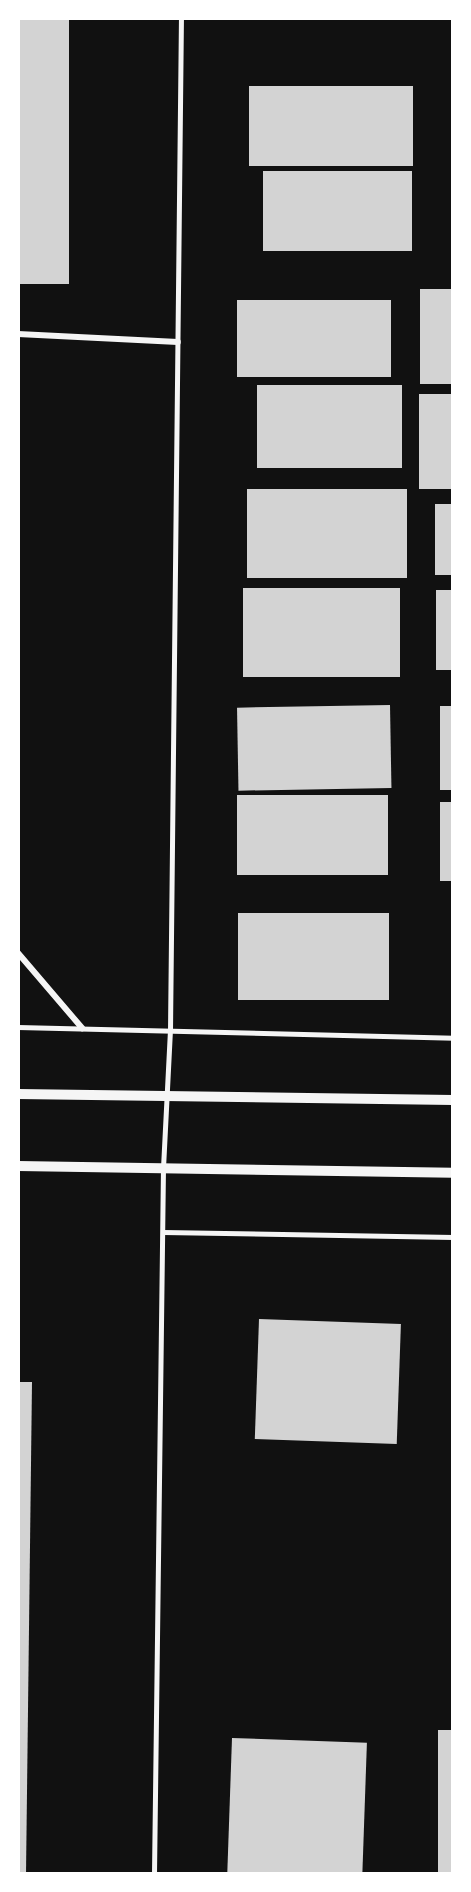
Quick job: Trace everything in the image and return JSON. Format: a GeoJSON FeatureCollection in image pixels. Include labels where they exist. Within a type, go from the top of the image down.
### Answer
{"type":"FeatureCollection","features":[{"type":"Feature","properties":{"kind":"street"},"geometry":{"type":"LineString","coordinates":[[18,334],[178,342]]}},
{"type":"Feature","properties":{"kind":"street"},"geometry":{"type":"LineString","coordinates":[[18,953],[82,1028]]}},
{"type":"Feature","properties":{"kind":"street"},"geometry":{"type":"LineString","coordinates":[[18,1094],[453,1100]]}},
{"type":"Feature","properties":{"kind":"street"},"geometry":{"type":"LineString","coordinates":[[18,1166],[453,1173]]}},
{"type":"Feature","properties":{"kind":"lane"},"geometry":{"type":"LineString","coordinates":[[154,1874],[163,1168],[171,1031],[181,18]]}},
{"type":"Feature","properties":{"kind":"lane"},"geometry":{"type":"LineString","coordinates":[[18,1027],[453,1038]]}},
{"type":"Feature","properties":{"kind":"lane"},"geometry":{"type":"LineString","coordinates":[[163,1232],[453,1237]]}},
{"type":"Feature","properties":{"kind":"building"},"geometry":{"type":"Polygon","coordinates":[[[18,18],[69,18],[69,284],[18,284],[18,18]]]}},
{"type":"Feature","properties":{"kind":"building"},"geometry":{"type":"Polygon","coordinates":[[[249,86],[413,86],[413,166],[249,166],[249,86]]]}},
{"type":"Feature","properties":{"kind":"building"},"geometry":{"type":"Polygon","coordinates":[[[263,171],[412,171],[412,251],[263,251],[263,171]]]}},
{"type":"Feature","properties":{"kind":"building"},"geometry":{"type":"Polygon","coordinates":[[[420,289],[453,289],[453,384],[420,384],[420,289]]]}},
{"type":"Feature","properties":{"kind":"building"},"geometry":{"type":"Polygon","coordinates":[[[237,300],[391,300],[391,377],[237,377],[237,300]]]}},
{"type":"Feature","properties":{"kind":"building"},"geometry":{"type":"Polygon","coordinates":[[[257,385],[402,385],[402,468],[257,468],[257,385]]]}},
{"type":"Feature","properties":{"kind":"building"},"geometry":{"type":"Polygon","coordinates":[[[419,394],[453,394],[453,489],[419,489],[419,394]]]}},
{"type":"Feature","properties":{"kind":"building"},"geometry":{"type":"Polygon","coordinates":[[[247,489],[407,489],[407,578],[247,578],[247,489]]]}},
{"type":"Feature","properties":{"kind":"building"},"geometry":{"type":"Polygon","coordinates":[[[435,504],[453,504],[453,575],[435,575],[435,504]]]}},
{"type":"Feature","properties":{"kind":"building"},"geometry":{"type":"Polygon","coordinates":[[[243,588],[400,588],[400,677],[243,677],[243,588]]]}},
{"type":"Feature","properties":{"kind":"building"},"geometry":{"type":"Polygon","coordinates":[[[436,590],[453,590],[453,670],[436,670],[436,590]]]}},
{"type":"Feature","properties":{"kind":"building"},"geometry":{"type":"Polygon","coordinates":[[[390,705],[391,788],[238,791],[237,708],[390,705]]]}},
{"type":"Feature","properties":{"kind":"building"},"geometry":{"type":"Polygon","coordinates":[[[440,706],[453,706],[453,790],[440,790],[440,706]]]}},
{"type":"Feature","properties":{"kind":"building"},"geometry":{"type":"Polygon","coordinates":[[[237,795],[388,795],[388,875],[237,875],[237,795]]]}},
{"type":"Feature","properties":{"kind":"building"},"geometry":{"type":"Polygon","coordinates":[[[440,802],[453,802],[453,881],[440,881],[440,802]]]}},
{"type":"Feature","properties":{"kind":"building"},"geometry":{"type":"Polygon","coordinates":[[[238,913],[389,913],[389,1000],[238,1000],[238,913]]]}},
{"type":"Feature","properties":{"kind":"building"},"geometry":{"type":"Polygon","coordinates":[[[259,1319],[401,1324],[397,1444],[255,1439],[259,1319]]]}},
{"type":"Feature","properties":{"kind":"building"},"geometry":{"type":"Polygon","coordinates":[[[18,1382],[32,1382],[26,1874],[18,1874],[18,1382]]]}},
{"type":"Feature","properties":{"kind":"building"},"geometry":{"type":"Polygon","coordinates":[[[438,1730],[453,1730],[453,1874],[438,1874],[438,1730]]]}},
{"type":"Feature","properties":{"kind":"building"},"geometry":{"type":"Polygon","coordinates":[[[232,1738],[367,1743],[362,1874],[227,1874],[232,1738]]]}}]}
